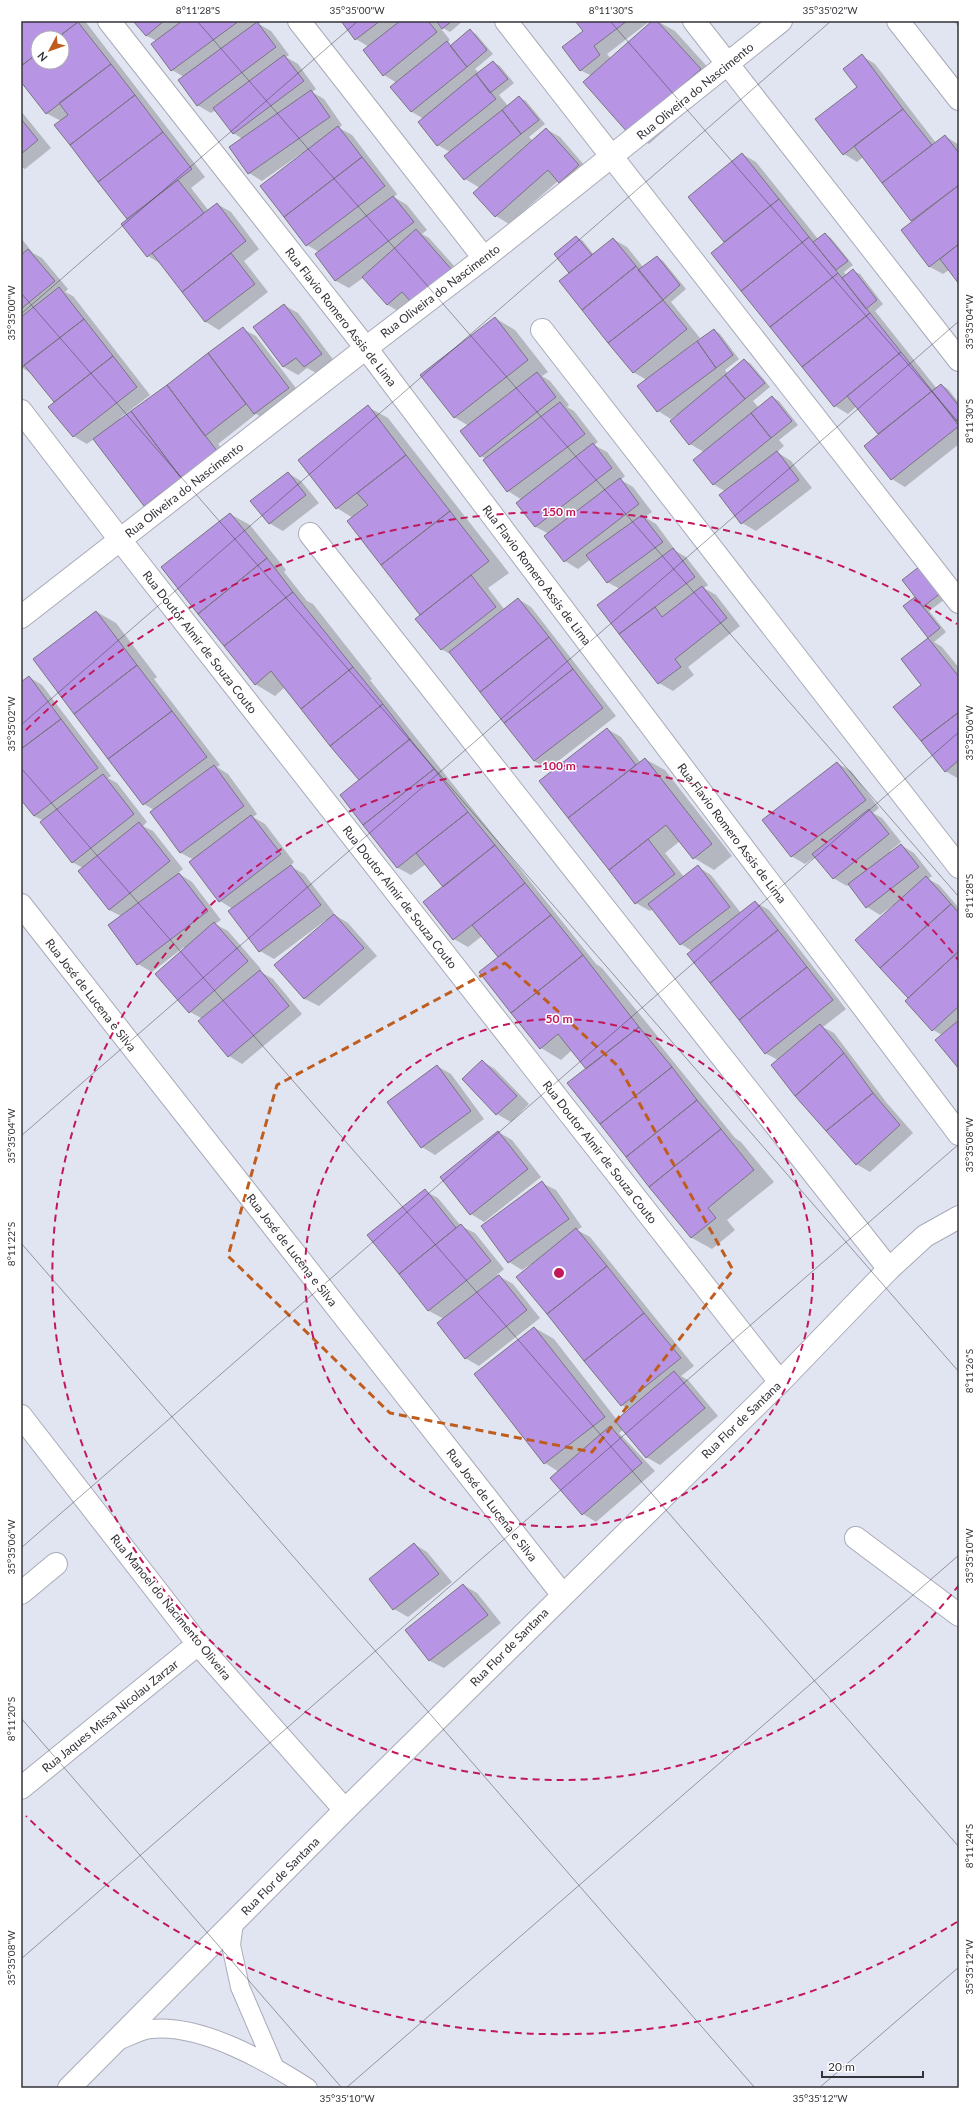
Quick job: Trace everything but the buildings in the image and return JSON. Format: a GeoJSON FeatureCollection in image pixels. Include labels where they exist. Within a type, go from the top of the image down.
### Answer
{"type":"FeatureCollection","features":[{"type":"Feature","properties":{"kind":"street","name":"Rua Flavio Romero Assis de Lima"},"geometry":{"type":"LineString","coordinates":[[109,21],[366,348],[959,1134]]}},
{"type":"Feature","properties":{"kind":"street"},"geometry":{"type":"LineString","coordinates":[[299,21],[484,258]]}},
{"type":"Feature","properties":{"kind":"street"},"geometry":{"type":"LineString","coordinates":[[506,21],[959,602]]}},
{"type":"Feature","properties":{"kind":"street"},"geometry":{"type":"LineString","coordinates":[[694,21],[959,360]]}},
{"type":"Feature","properties":{"kind":"street","name":"Rua Oliveira do Nascimento"},"geometry":{"type":"LineString","coordinates":[[21,617],[484,258],[781,21]]}},
{"type":"Feature","properties":{"kind":"street"},"geometry":{"type":"LineString","coordinates":[[898,21],[959,99]]}},
{"type":"Feature","properties":{"kind":"street"},"geometry":{"type":"LineString","coordinates":[[542,330],[959,867]]}},
{"type":"Feature","properties":{"kind":"street","name":"Rua Doutor Almir de Souza Couto"},"geometry":{"type":"LineString","coordinates":[[21,411],[120,541],[780,1382]]}},
{"type":"Feature","properties":{"kind":"street"},"geometry":{"type":"LineString","coordinates":[[310,534],[890,1269]]}},
{"type":"Feature","properties":{"kind":"street","name":"Rua José de Lucena e Silva"},"geometry":{"type":"LineString","coordinates":[[21,905],[562,1594]]}},
{"type":"Feature","properties":{"kind":"street","name":"Rua Flor de Santana"},"geometry":{"type":"LineString","coordinates":[[69,2088],[562,1594],[780,1382],[890,1269],[925,1236],[959,1217]]}},
{"type":"Feature","properties":{"kind":"street","name":"Rua Manoel do Nacimento Oliveira"},"geometry":{"type":"LineString","coordinates":[[21,1416],[198,1644],[345,1810]]}},
{"type":"Feature","properties":{"kind":"street"},"geometry":{"type":"LineString","coordinates":[[856,1538],[959,1615]]}},
{"type":"Feature","properties":{"kind":"street"},"geometry":{"type":"LineString","coordinates":[[21,1593],[56,1564]]}},
{"type":"Feature","properties":{"kind":"street","name":"Rua Jaques Missa Nicolau Zarzar"},"geometry":{"type":"LineString","coordinates":[[21,1788],[198,1644]]}},
{"type":"Feature","properties":{"kind":"lane"},"geometry":{"type":"LineString","coordinates":[[234,1922],[231,1945],[240,1987],[274,2066]]}},
{"type":"Feature","properties":{"kind":"lane"},"geometry":{"type":"LineString","coordinates":[[114,2043],[150,2029],[185,2030],[204,2035],[274,2066],[308,2088]]}},
{"type":"Feature","properties":{"kind":"highlighted area"},"geometry":{"type":"Polygon","coordinates":[[[505,963],[619,1067],[733,1270],[592,1452],[390,1413],[228,1256],[277,1085],[505,963]]]}}]}
